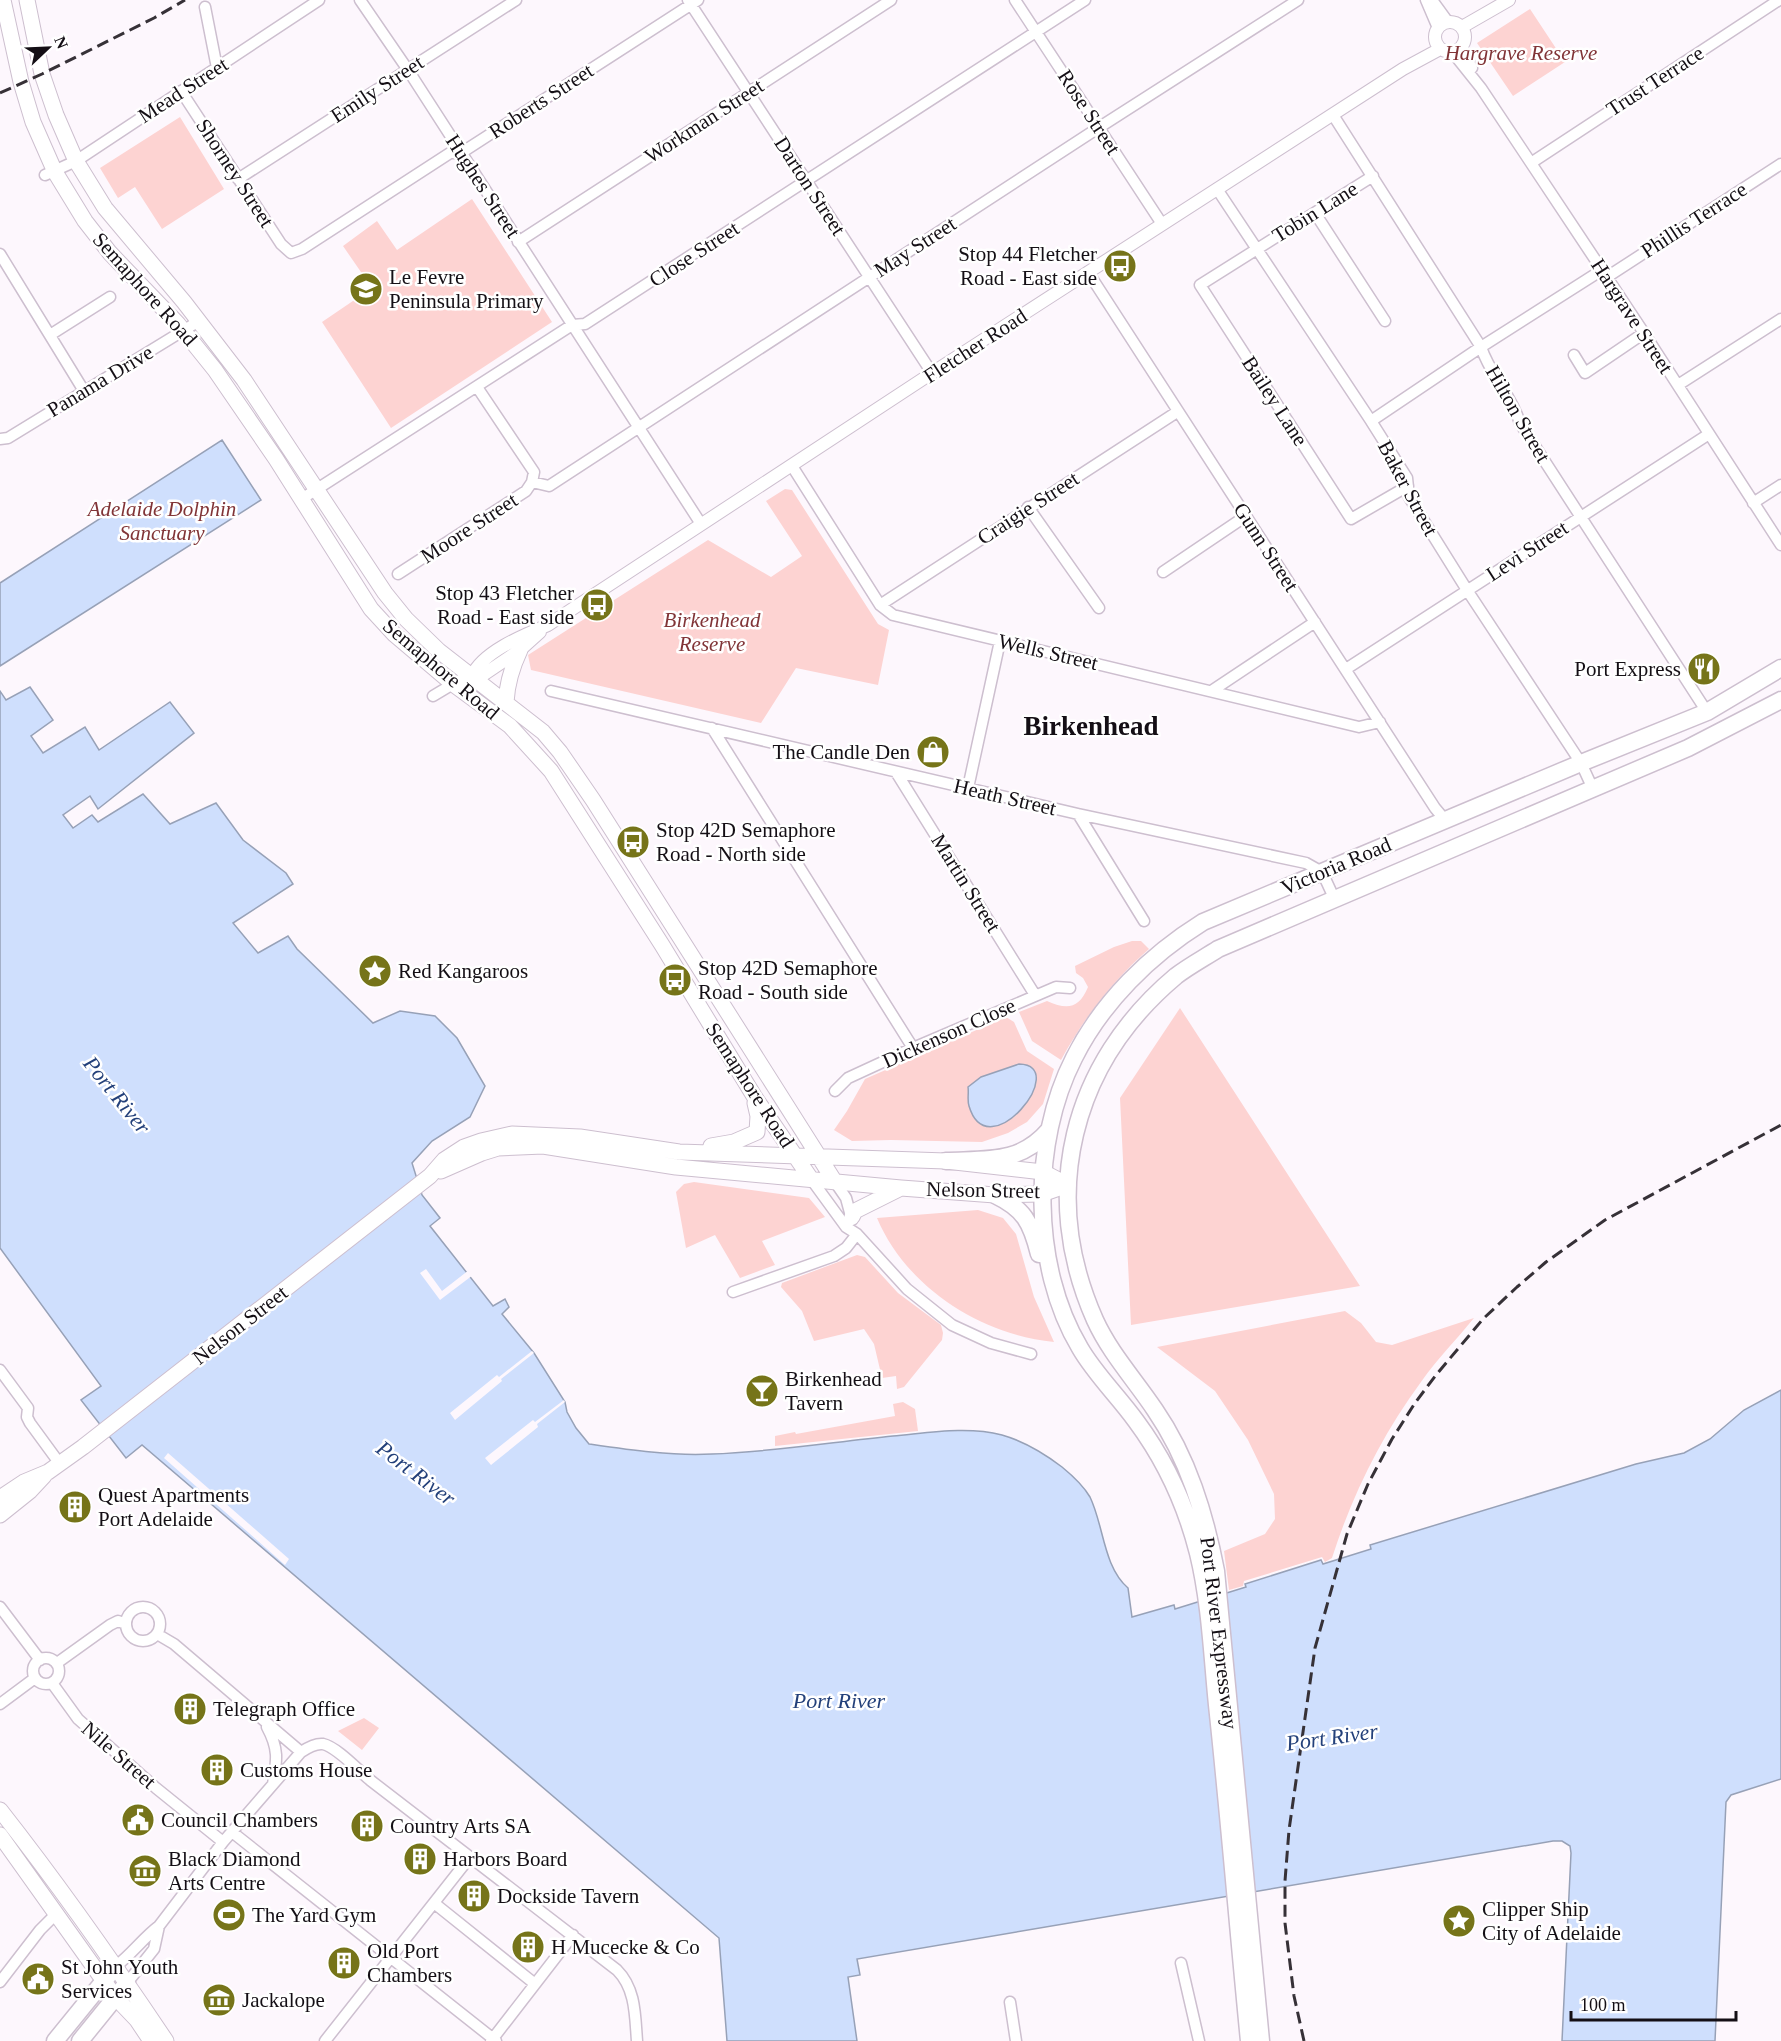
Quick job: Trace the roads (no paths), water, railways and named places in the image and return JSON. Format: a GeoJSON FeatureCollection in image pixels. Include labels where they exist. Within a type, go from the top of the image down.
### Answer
{"type":"FeatureCollection","features":[{"type":"Feature","properties":{"kind":"main road","name":"Semaphore Road"},"geometry":{"type":"LineString","coordinates":[[27,0],[42,74],[56,115],[76,161],[111,216],[199,321],[244,380],[385,593],[406,619],[439,651],[506,702],[549,739],[560,753],[594,800],[836,1182]]}},
{"type":"Feature","properties":{"kind":"main road","name":"Semaphore Road"},"geometry":{"type":"LineString","coordinates":[[3,3],[21,82],[50,174],[110,253],[184,331],[215,370],[276,459],[371,609],[394,634],[453,684],[510,726],[551,771],[662,945],[754,1096],[811,1179]]}},
{"type":"Feature","properties":{"kind":"main road"},"geometry":{"type":"LineString","coordinates":[[506,702],[506,688],[520,650]]}},
{"type":"Feature","properties":{"kind":"main road","name":"Victoria Road"},"geometry":{"type":"LineString","coordinates":[[1043,1200],[1043,1172],[1050,1130],[1064,1080],[1074,1056],[1112,1001],[1137,974],[1181,936],[1203,922],[1707,712],[1781,668]]}},
{"type":"Feature","properties":{"kind":"main road"},"geometry":{"type":"LineString","coordinates":[[1766,678],[1781,698]]}},
{"type":"Feature","properties":{"kind":"main road","name":"Victoria Road"},"geometry":{"type":"LineString","coordinates":[[1068,1185],[1072,1149],[1081,1111],[1098,1073],[1132,1020],[1179,974],[1210,954],[1688,748],[1781,698]]}},
{"type":"Feature","properties":{"kind":"main road"},"geometry":{"type":"LineString","coordinates":[[679,1152],[734,1142],[757,1132],[758,1116],[754,1096]]}},
{"type":"Feature","properties":{"kind":"main road"},"geometry":{"type":"LineString","coordinates":[[946,1161],[1011,1156],[1034,1146],[1050,1130]]}},
{"type":"Feature","properties":{"kind":"main road","name":"Nelson Street"},"geometry":{"type":"LineString","coordinates":[[0,1515],[54,1468],[430,1176],[444,1160],[464,1147],[481,1141],[512,1134],[580,1137],[679,1152],[946,1161],[1043,1172],[1068,1185]]}},
{"type":"Feature","properties":{"kind":"main road","name":"Nelson Street"},"geometry":{"type":"LineString","coordinates":[[430,1176],[498,1148],[543,1146],[676,1167],[1043,1200],[1068,1185]]}},
{"type":"Feature","properties":{"kind":"main road","name":"Port River Expressway"},"geometry":{"type":"LineString","coordinates":[[1068,1185],[1071,1239],[1089,1305],[1112,1351],[1171,1436],[1194,1486],[1197,1523]]}},
{"type":"Feature","properties":{"kind":"main road"},"geometry":{"type":"LineString","coordinates":[[852,1217],[855,1211],[901,1188]]}},
{"type":"Feature","properties":{"kind":"main road"},"geometry":{"type":"LineString","coordinates":[[995,1195],[1019,1209],[1031,1226],[1046,1283],[1060,1323],[1080,1349]]}},
{"type":"Feature","properties":{"kind":"main road","name":"Port River Expressway"},"geometry":{"type":"LineString","coordinates":[[1043,1200],[1046,1247],[1053,1283],[1066,1321],[1080,1349],[1138,1423],[1152,1445],[1197,1523],[1216,1570],[1253,2021],[1249,2041]]}},
{"type":"Feature","properties":{"kind":"main road","name":"Nelson Street"},"geometry":{"type":"LineString","coordinates":[[0,1498],[24,1482],[54,1468]]}},
{"type":"Feature","properties":{"kind":"main road"},"geometry":{"type":"LineString","coordinates":[[0,1810],[52,1876],[166,2041]]}},
{"type":"Feature","properties":{"kind":"main road"},"geometry":{"type":"LineString","coordinates":[[0,1835],[116,1998],[137,2020],[151,2041]]}},
{"type":"Feature","properties":{"kind":"main road"},"geometry":{"type":"LineString","coordinates":[[55,2041],[116,1966]]}},
{"type":"Feature","properties":{"kind":"main road"},"geometry":{"type":"LineString","coordinates":[[80,2041],[127,1983]]}},
{"type":"Feature","properties":{"kind":"main road","name":"Port River Expressway"},"geometry":{"type":"LineString","coordinates":[[1253,2021],[1261,2041]]}},
{"type":"Feature","properties":{"kind":"street","name":"Mead Street"},"geometry":{"type":"LineString","coordinates":[[50,174],[76,161],[319,0]]}},
{"type":"Feature","properties":{"kind":"street","name":"Hughes Street"},"geometry":{"type":"LineString","coordinates":[[360,0],[408,70],[701,524]]}},
{"type":"Feature","properties":{"kind":"street","name":"Emily Street"},"geometry":{"type":"LineString","coordinates":[[238,179],[516,0]]}},
{"type":"Feature","properties":{"kind":"street","name":"Workman Street"},"geometry":{"type":"LineString","coordinates":[[518,242],[891,0]]}},
{"type":"Feature","properties":{"kind":"street","name":"Rose Street"},"geometry":{"type":"LineString","coordinates":[[1015,0],[1162,224]]}},
{"type":"Feature","properties":{"kind":"street","name":"Close Street"},"geometry":{"type":"LineString","coordinates":[[300,500],[572,325],[585,324],[1085,0]]}},
{"type":"Feature","properties":{"kind":"street","name":"May Street"},"geometry":{"type":"LineString","coordinates":[[532,482],[549,486],[1298,0]]}},
{"type":"Feature","properties":{"kind":"street"},"geometry":{"type":"LineString","coordinates":[[1426,0],[1447,52],[1505,3]]}},
{"type":"Feature","properties":{"kind":"street"},"geometry":{"type":"LineString","coordinates":[[1432,0],[1440,34]]}},
{"type":"Feature","properties":{"kind":"street","name":"Trust Terrace"},"geometry":{"type":"LineString","coordinates":[[1531,163],[1779,0]]}},
{"type":"Feature","properties":{"kind":"street","name":"Darton Street"},"geometry":{"type":"LineString","coordinates":[[692,2],[932,373]]}},
{"type":"Feature","properties":{"kind":"street","name":"Roberts Street"},"geometry":{"type":"LineString","coordinates":[[291,253],[302,249],[450,153],[461,153],[692,2]]}},
{"type":"Feature","properties":{"kind":"street"},"geometry":{"type":"LineString","coordinates":[[205,7],[217,68]]}},
{"type":"Feature","properties":{"kind":"street"},"geometry":{"type":"LineString","coordinates":[[1440,34],[1458,23],[1461,41]]}},
{"type":"Feature","properties":{"kind":"street","name":"Fletcher Road"},"geometry":{"type":"LineString","coordinates":[[453,684],[472,676],[483,675],[520,650],[548,625],[701,524],[1403,69],[1440,34]]}},
{"type":"Feature","properties":{"kind":"street","name":"Hargrave Street"},"geometry":{"type":"LineString","coordinates":[[1461,41],[1481,88],[1644,333],[1781,545]]}},
{"type":"Feature","properties":{"kind":"street","name":"Shorney Street"},"geometry":{"type":"LineString","coordinates":[[181,91],[281,244],[291,253]]}},
{"type":"Feature","properties":{"kind":"street","name":"Hilton Street"},"geometry":{"type":"LineString","coordinates":[[1333,115],[1481,347],[1487,364],[1514,405],[1520,423],[1707,712]]}},
{"type":"Feature","properties":{"kind":"street","name":"Phillis Terrace"},"geometry":{"type":"LineString","coordinates":[[1371,421],[1481,347],[1781,164]]}},
{"type":"Feature","properties":{"kind":"street","name":"Tobin Lane"},"geometry":{"type":"LineString","coordinates":[[1257,249],[1373,176]]}},
{"type":"Feature","properties":{"kind":"street","name":"Baker Street"},"geometry":{"type":"LineString","coordinates":[[1217,189],[1407,478],[1409,496],[1467,590],[1581,763],[1593,789]]}},
{"type":"Feature","properties":{"kind":"street"},"geometry":{"type":"LineString","coordinates":[[1315,213],[1385,321]]}},
{"type":"Feature","properties":{"kind":"street","name":"Bailey Lane"},"geometry":{"type":"LineString","coordinates":[[1257,249],[1200,285],[1352,519],[1408,486]]}},
{"type":"Feature","properties":{"kind":"street"},"geometry":{"type":"LineString","coordinates":[[0,254],[84,391]]}},
{"type":"Feature","properties":{"kind":"street","name":"Gunn Street"},"geometry":{"type":"LineString","coordinates":[[1088,272],[1445,820]]}},
{"type":"Feature","properties":{"kind":"street"},"geometry":{"type":"LineString","coordinates":[[50,335],[110,297]]}},
{"type":"Feature","properties":{"kind":"street"},"geometry":{"type":"LineString","coordinates":[[1678,386],[1781,319]]}},
{"type":"Feature","properties":{"kind":"street","name":"Panama Drive"},"geometry":{"type":"LineString","coordinates":[[0,439],[8,438],[199,321]]}},
{"type":"Feature","properties":{"kind":"street"},"geometry":{"type":"LineString","coordinates":[[1574,355],[1585,372],[1644,333]]}},
{"type":"Feature","properties":{"kind":"street","name":"Moore Street"},"geometry":{"type":"LineString","coordinates":[[398,574],[526,490],[532,482],[534,472],[477,387]]}},
{"type":"Feature","properties":{"kind":"street","name":"Craigie Street"},"geometry":{"type":"LineString","coordinates":[[880,605],[1178,411]]}},
{"type":"Feature","properties":{"kind":"street","name":"Levi Street"},"geometry":{"type":"LineString","coordinates":[[1346,669],[1709,434]]}},
{"type":"Feature","properties":{"kind":"street"},"geometry":{"type":"LineString","coordinates":[[792,466],[880,605]]}},
{"type":"Feature","properties":{"kind":"street"},"geometry":{"type":"LineString","coordinates":[[1754,503],[1781,485]]}},
{"type":"Feature","properties":{"kind":"street"},"geometry":{"type":"LineString","coordinates":[[1028,507],[1100,608]]}},
{"type":"Feature","properties":{"kind":"street"},"geometry":{"type":"LineString","coordinates":[[1163,572],[1246,516]]}},
{"type":"Feature","properties":{"kind":"street","name":"Wells Street"},"geometry":{"type":"LineString","coordinates":[[880,605],[893,615],[1213,690],[1359,728],[1380,723]]}},
{"type":"Feature","properties":{"kind":"street"},"geometry":{"type":"LineString","coordinates":[[1213,690],[1315,622]]}},
{"type":"Feature","properties":{"kind":"street","name":"Fletcher Road"},"geometry":{"type":"LineString","coordinates":[[472,676],[476,666],[507,644],[548,625]]}},
{"type":"Feature","properties":{"kind":"street"},"geometry":{"type":"LineString","coordinates":[[968,788],[1000,641]]}},
{"type":"Feature","properties":{"kind":"street"},"geometry":{"type":"LineString","coordinates":[[433,696],[453,684]]}},
{"type":"Feature","properties":{"kind":"street","name":"Heath Street"},"geometry":{"type":"LineString","coordinates":[[551,691],[1078,814],[1306,863],[1323,872]]}},
{"type":"Feature","properties":{"kind":"street"},"geometry":{"type":"LineString","coordinates":[[712,728],[913,1048]]}},
{"type":"Feature","properties":{"kind":"street","name":"Martin Street"},"geometry":{"type":"LineString","coordinates":[[896,772],[1035,995]]}},
{"type":"Feature","properties":{"kind":"street"},"geometry":{"type":"LineString","coordinates":[[1078,814],[1144,921]]}},
{"type":"Feature","properties":{"kind":"street"},"geometry":{"type":"LineString","coordinates":[[1323,872],[1335,900]]}},
{"type":"Feature","properties":{"kind":"street","name":"Dickenson Close"},"geometry":{"type":"LineString","coordinates":[[835,1091],[848,1078],[913,1048],[1035,995],[1056,987],[1070,988]]}},
{"type":"Feature","properties":{"kind":"street","name":"Semaphore Road"},"geometry":{"type":"LineString","coordinates":[[811,1179],[846,1227],[856,1234],[907,1289],[952,1325],[991,1343],[1031,1354]]}},
{"type":"Feature","properties":{"kind":"street","name":"Semaphore Road"},"geometry":{"type":"LineString","coordinates":[[836,1182],[846,1198],[856,1234]]}},
{"type":"Feature","properties":{"kind":"street"},"geometry":{"type":"LineString","coordinates":[[733,1292],[840,1253],[856,1234]]}},
{"type":"Feature","properties":{"kind":"street"},"geometry":{"type":"LineString","coordinates":[[0,1370],[28,1408],[27,1417],[54,1468]]}},
{"type":"Feature","properties":{"kind":"street"},"geometry":{"type":"LineString","coordinates":[[0,1607],[40,1660]]}},
{"type":"Feature","properties":{"kind":"street"},"geometry":{"type":"LineString","coordinates":[[143,1607],[154,1612],[160,1622],[157,1634],[148,1641],[137,1641],[129,1634],[126,1624],[133,1610],[143,1607]]}},
{"type":"Feature","properties":{"kind":"street"},"geometry":{"type":"LineString","coordinates":[[57,1664],[110,1625],[118,1621],[126,1624]]}},
{"type":"Feature","properties":{"kind":"street"},"geometry":{"type":"LineString","coordinates":[[157,1634],[174,1644],[301,1752]]}},
{"type":"Feature","properties":{"kind":"street"},"geometry":{"type":"LineString","coordinates":[[48,1658],[57,1664],[59,1674],[52,1683],[42,1683],[35,1678],[34,1667],[40,1660],[48,1658]]}},
{"type":"Feature","properties":{"kind":"street"},"geometry":{"type":"LineString","coordinates":[[0,1704],[35,1678]]}},
{"type":"Feature","properties":{"kind":"street","name":"Nile Street"},"geometry":{"type":"LineString","coordinates":[[52,1683],[78,1719],[156,1788],[223,1842]]}},
{"type":"Feature","properties":{"kind":"street"},"geometry":{"type":"LineString","coordinates":[[264,1721],[274,1740],[278,1759],[273,1784]]}},
{"type":"Feature","properties":{"kind":"street"},"geometry":{"type":"LineString","coordinates":[[116,1966],[159,1926],[223,1842],[301,1752],[311,1746],[323,1744],[334,1750],[573,1935],[624,1977],[633,1999],[637,2041]]}},
{"type":"Feature","properties":{"kind":"street"},"geometry":{"type":"LineString","coordinates":[[232,1832],[493,2040],[573,1935]]}},
{"type":"Feature","properties":{"kind":"street"},"geometry":{"type":"LineString","coordinates":[[325,2041],[470,1857]]}},
{"type":"Feature","properties":{"kind":"street"},"geometry":{"type":"LineString","coordinates":[[434,1903],[535,1984]]}},
{"type":"Feature","properties":{"kind":"street"},"geometry":{"type":"LineString","coordinates":[[0,1982],[40,1930],[56,1914]]}},
{"type":"Feature","properties":{"kind":"street"},"geometry":{"type":"LineString","coordinates":[[127,1983],[154,1949],[159,1926]]}},
{"type":"Feature","properties":{"kind":"street"},"geometry":{"type":"LineString","coordinates":[[1181,1963],[1199,2041]]}},
{"type":"Feature","properties":{"kind":"street"},"geometry":{"type":"LineString","coordinates":[[1010,2002],[1016,2041]]}},
{"type":"Feature","properties":{"kind":"water","name":"Adelaide Dolphin Sanctuary"},"geometry":{"type":"Polygon","coordinates":[[[222,440],[261,500],[0,666],[0,583],[222,440]]]}},
{"type":"Feature","properties":{"kind":"water","name":"Port River"},"geometry":{"type":"Polygon","coordinates":[[[30,687],[53,720],[31,736],[43,753],[85,727],[99,750],[170,702],[194,733],[98,809],[90,796],[63,815],[73,828],[92,815],[98,822],[143,794],[170,824],[216,803],[243,840],[286,873],[293,884],[233,923],[258,953],[288,936],[297,949],[373,1023],[400,1011],[435,1016],[457,1038],[485,1086],[470,1117],[432,1141],[412,1163],[422,1195],[440,1218],[430,1226],[493,1306],[505,1299],[509,1307],[502,1314],[534,1353],[565,1402],[567,1412],[576,1428],[589,1444],[650,1452],[696,1454],[757,1451],[948,1431],[989,1432],[1002,1435],[1026,1444],[1048,1457],[1070,1474],[1090,1497],[1113,1569],[1128,1588],[1132,1617],[1174,1605],[1175,1609],[1321,1560],[1323,1564],[1371,1549],[1370,1545],[1636,1464],[1684,1453],[1710,1439],[1744,1410],[1781,1390],[1781,1779],[1731,1795],[1726,1802],[1715,2041],[1562,2041],[1571,1853],[1570,1846],[1562,1841],[1553,1841],[857,1959],[860,1975],[848,1977],[857,2041],[727,2041],[719,1938],[142,1445],[126,1458],[81,1400],[101,1386],[0,1248],[0,691],[6,700],[30,687]]]}},
{"type":"Feature","properties":{"kind":"water"},"geometry":{"type":"Polygon","coordinates":[[[1019,1064],[1033,1069],[1036,1080],[1031,1095],[1021,1109],[1007,1121],[992,1127],[979,1123],[969,1106],[968,1087],[981,1077],[1019,1064]]]}},
{"type":"Feature","properties":{"kind":"railway"},"geometry":{"type":"LineString","coordinates":[[0,93],[154,18],[185,0]]}},
{"type":"Feature","properties":{"kind":"railway"},"geometry":{"type":"LineString","coordinates":[[1304,2041],[1294,1996],[1285,1923],[1285,1881],[1289,1830],[1315,1648],[1347,1534],[1368,1484],[1392,1439],[1436,1375],[1483,1319],[1517,1287],[1546,1262],[1605,1220],[1781,1125]]}},
{"type":"Feature","properties":{"kind":"place","name":"Stop 44 Fletcher Road - East side"},"geometry":{"type":"Point","coordinates":[1120,266]}},
{"type":"Feature","properties":{"kind":"place","name":"Le Fevre Peninsula Primary"},"geometry":{"type":"Point","coordinates":[366,289]}},
{"type":"Feature","properties":{"kind":"place","name":"Stop 43 Fletcher Road - East side"},"geometry":{"type":"Point","coordinates":[597,605]}},
{"type":"Feature","properties":{"kind":"place","name":"Port Express"},"geometry":{"type":"Point","coordinates":[1704,669]}},
{"type":"Feature","properties":{"kind":"place","name":"The Candle Den"},"geometry":{"type":"Point","coordinates":[933,752]}},
{"type":"Feature","properties":{"kind":"place","name":"Stop 42D Semaphore Road - North side"},"geometry":{"type":"Point","coordinates":[633,842]}},
{"type":"Feature","properties":{"kind":"place","name":"Red Kangaroos"},"geometry":{"type":"Point","coordinates":[375,971]}},
{"type":"Feature","properties":{"kind":"place","name":"Stop 42D Semaphore Road - South side"},"geometry":{"type":"Point","coordinates":[675,980]}},
{"type":"Feature","properties":{"kind":"place","name":"Birkenhead Tavern"},"geometry":{"type":"Point","coordinates":[762,1391]}},
{"type":"Feature","properties":{"kind":"place","name":"Quest Apartments Port Adelaide"},"geometry":{"type":"Point","coordinates":[75,1507]}},
{"type":"Feature","properties":{"kind":"place","name":"Telegraph Office"},"geometry":{"type":"Point","coordinates":[190,1709]}},
{"type":"Feature","properties":{"kind":"place","name":"Customs House"},"geometry":{"type":"Point","coordinates":[217,1770]}},
{"type":"Feature","properties":{"kind":"place","name":"Council Chambers"},"geometry":{"type":"Point","coordinates":[138,1820]}},
{"type":"Feature","properties":{"kind":"place","name":"Country Arts SA"},"geometry":{"type":"Point","coordinates":[367,1826]}},
{"type":"Feature","properties":{"kind":"place","name":"Harbors Board"},"geometry":{"type":"Point","coordinates":[420,1859]}},
{"type":"Feature","properties":{"kind":"place","name":"Black Diamond Arts Centre"},"geometry":{"type":"Point","coordinates":[145,1871]}},
{"type":"Feature","properties":{"kind":"place","name":"Dockside Tavern"},"geometry":{"type":"Point","coordinates":[474,1896]}},
{"type":"Feature","properties":{"kind":"place","name":"The Yard Gym"},"geometry":{"type":"Point","coordinates":[229,1915]}},
{"type":"Feature","properties":{"kind":"place","name":"Clipper Ship City of Adelaide"},"geometry":{"type":"Point","coordinates":[1459,1921]}},
{"type":"Feature","properties":{"kind":"place","name":"H Mucecke & Co"},"geometry":{"type":"Point","coordinates":[528,1947]}},
{"type":"Feature","properties":{"kind":"place","name":"Old Port Chambers"},"geometry":{"type":"Point","coordinates":[344,1963]}},
{"type":"Feature","properties":{"kind":"place","name":"St John Youth Services"},"geometry":{"type":"Point","coordinates":[38,1979]}},
{"type":"Feature","properties":{"kind":"place","name":"Jackalope"},"geometry":{"type":"Point","coordinates":[219,2000]}},
{"type":"Feature","properties":{"kind":"district","name":"Birkenhead"},"geometry":{"type":"Point","coordinates":[1091,726]}},
{"type":"Feature","properties":{"kind":"park label","name":"Hargrave Reserve"},"geometry":{"type":"Point","coordinates":[1521,53]}},
{"type":"Feature","properties":{"kind":"park label","name":"Birkenhead Reserve"},"geometry":{"type":"Point","coordinates":[712,632]}}]}
